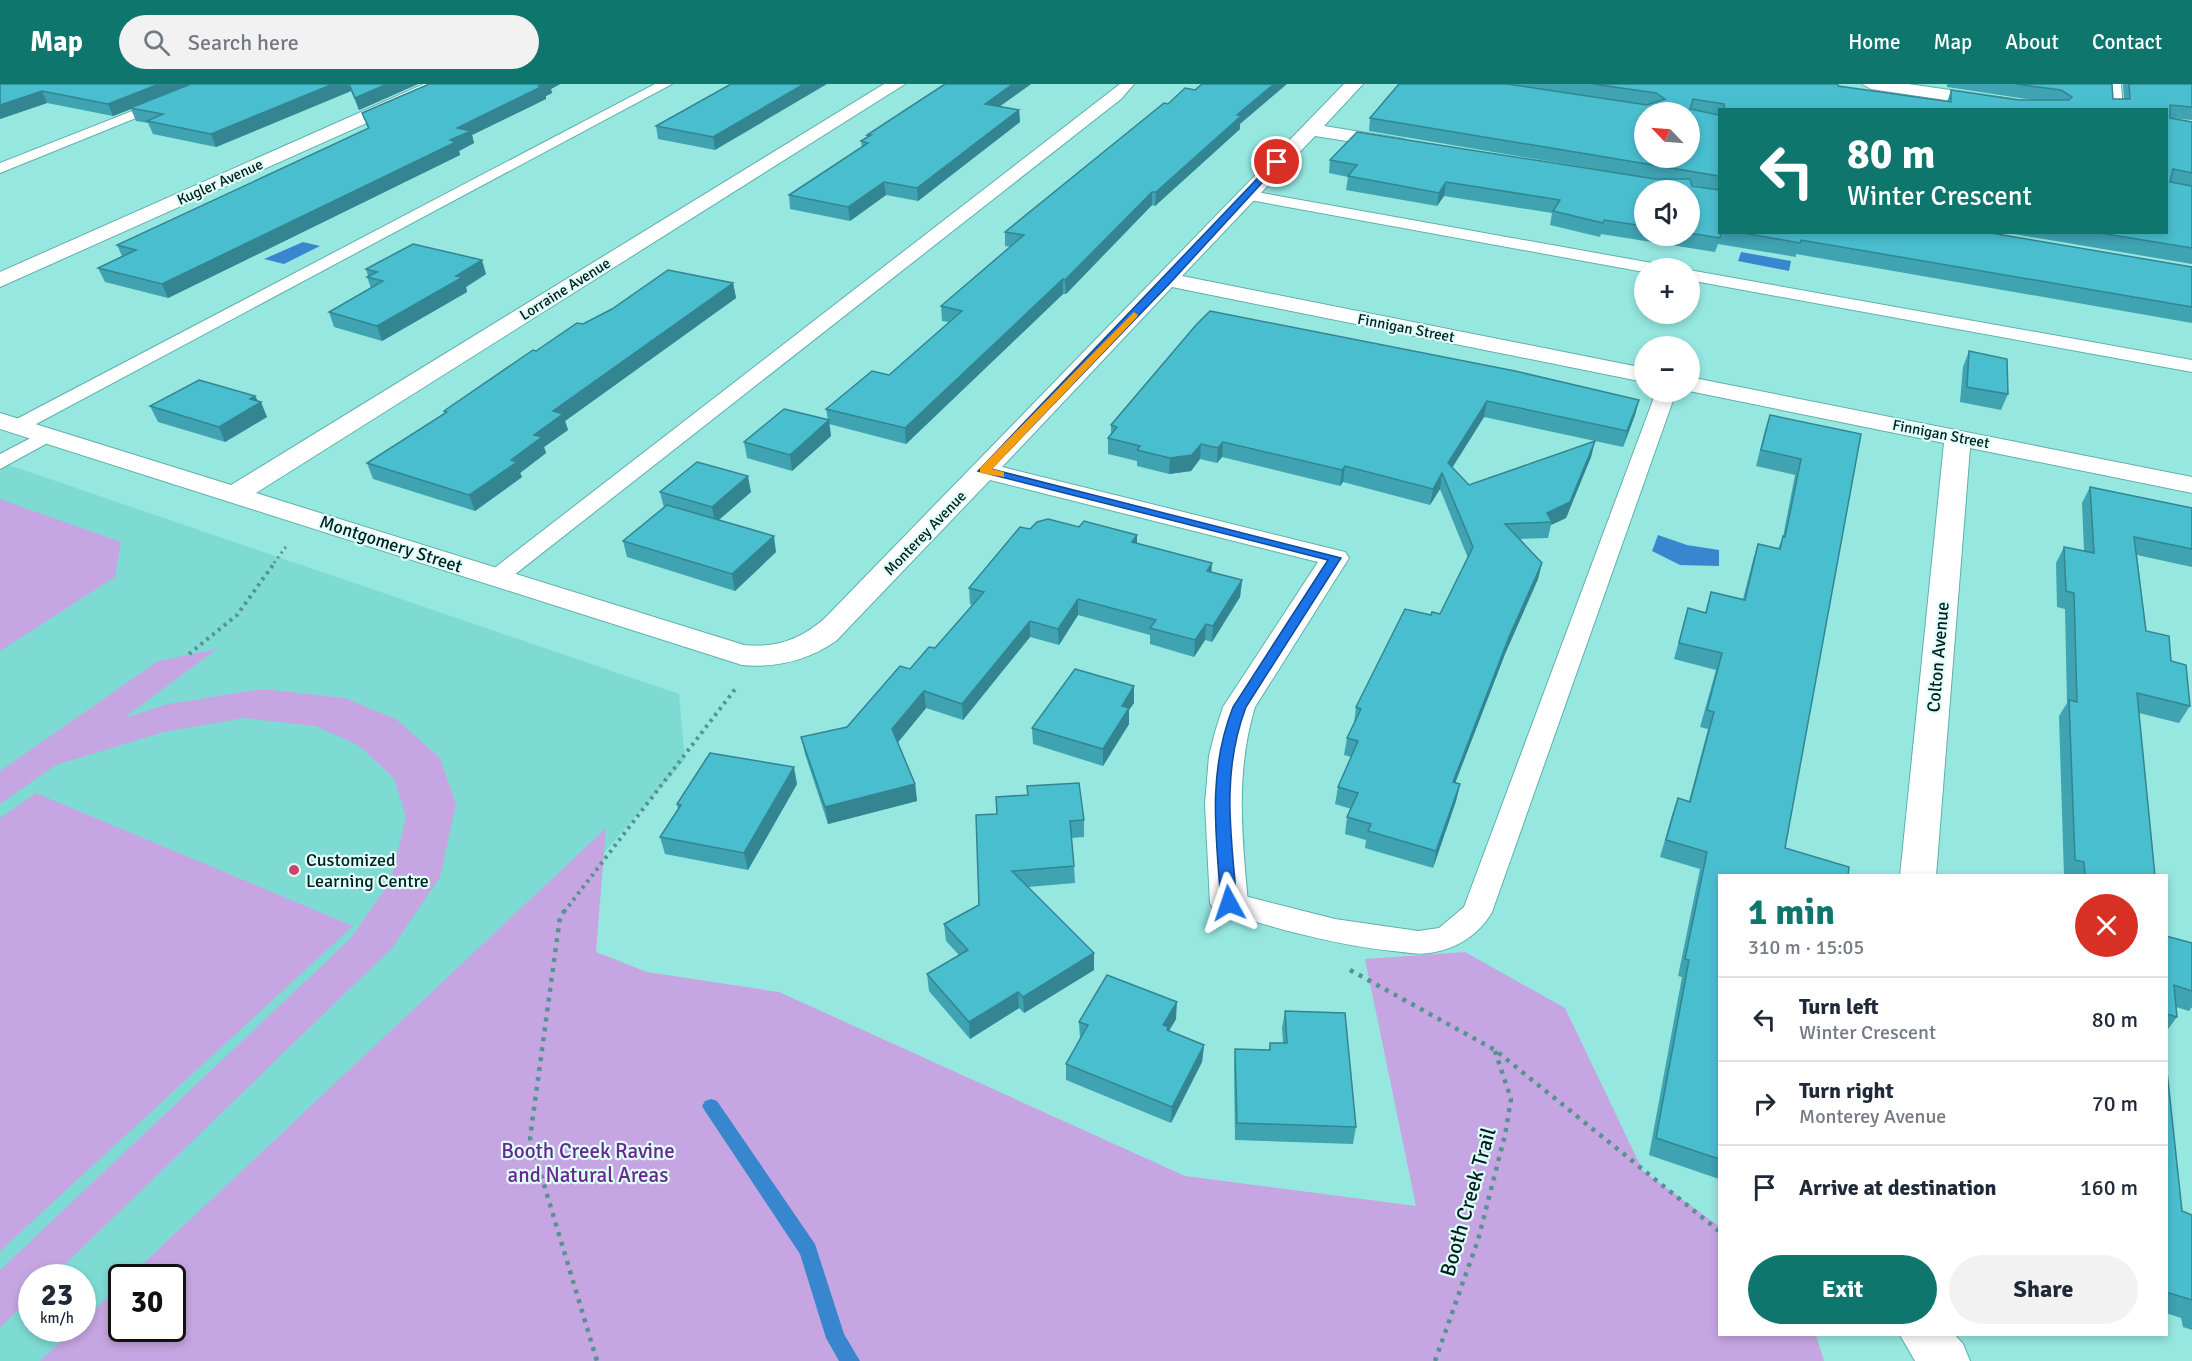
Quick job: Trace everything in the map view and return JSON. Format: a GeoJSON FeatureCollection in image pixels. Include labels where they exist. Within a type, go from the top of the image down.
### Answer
{"type":"FeatureCollection","features":[{"type":"Feature","properties":{"kind":"street","name":"Kugler Avenue"},"geometry":{"type":"LineString","coordinates":[[0,280],[439,84]]}},
{"type":"Feature","properties":{"kind":"street","name":"Lorraine Avenue"},"geometry":{"type":"LineString","coordinates":[[234,495],[896,84]]}},
{"type":"Feature","properties":{"kind":"street","name":"Monterey Avenue"},"geometry":{"type":"LineString","coordinates":[[784,655],[814,644],[835,626],[1168,280],[1245,195],[1354,84]]}},
{"type":"Feature","properties":{"kind":"street"},"geometry":{"type":"LineString","coordinates":[[1871,84],[1892,85],[2042,108]]}},
{"type":"Feature","properties":{"kind":"street"},"geometry":{"type":"LineString","coordinates":[[1309,129],[1414,146]]}},
{"type":"Feature","properties":{"kind":"street","name":"Finnigan Street"},"geometry":{"type":"LineString","coordinates":[[1168,280],[1634,373]]}},
{"type":"Feature","properties":{"kind":"street","name":"Finnigan Street"},"geometry":{"type":"LineString","coordinates":[[1700,386],[2192,485]]}},
{"type":"Feature","properties":{"kind":"street","name":"Montgomery Street"},"geometry":{"type":"LineString","coordinates":[[8,424],[742,655],[768,657],[784,655]]}},
{"type":"Feature","properties":{"kind":"street","name":"Colton Avenue"},"geometry":{"type":"LineString","coordinates":[[1918,874],[1958,437]]}},
{"type":"Feature","properties":{"kind":"street"},"geometry":{"type":"LineString","coordinates":[[984,471],[1335,558],[1239,707],[1229,734],[1220,794],[1229,903]]}},
{"type":"Feature","properties":{"kind":"street"},"geometry":{"type":"LineString","coordinates":[[1925,1336],[1946,1361]]}},
{"type":"Feature","properties":{"kind":"lane"},"geometry":{"type":"LineString","coordinates":[[0,168],[213,84]]}},
{"type":"Feature","properties":{"kind":"lane"},"geometry":{"type":"LineString","coordinates":[[8,424],[665,84]]}},
{"type":"Feature","properties":{"kind":"lane"},"geometry":{"type":"LineString","coordinates":[[496,578],[1116,96],[1127,84]]}},
{"type":"Feature","properties":{"kind":"lane"},"geometry":{"type":"LineString","coordinates":[[2114,84],[2116,108]]}},
{"type":"Feature","properties":{"kind":"lane"},"geometry":{"type":"LineString","coordinates":[[1245,195],[1634,265]]}},
{"type":"Feature","properties":{"kind":"lane"},"geometry":{"type":"LineString","coordinates":[[1700,277],[2192,366]]}},
{"type":"Feature","properties":{"kind":"lane"},"geometry":{"type":"LineString","coordinates":[[1229,903],[1344,933],[1384,939],[1428,942],[1453,934],[1467,925],[1477,912],[1662,402]]}},
{"type":"Feature","properties":{"kind":"lane"},"geometry":{"type":"LineString","coordinates":[[0,463],[46,436]]}},
{"type":"Feature","properties":{"kind":"path"},"geometry":{"type":"LineString","coordinates":[[189,654],[237,615],[289,543],[315,519]]}},
{"type":"Feature","properties":{"kind":"path"},"geometry":{"type":"LineString","coordinates":[[597,1361],[530,1138],[561,917],[742,680]]}},
{"type":"Feature","properties":{"kind":"path"},"geometry":{"type":"LineString","coordinates":[[1339,964],[1495,1050],[1718,1230]]}},
{"type":"Feature","properties":{"kind":"path","name":"Booth Creek Trail"},"geometry":{"type":"LineString","coordinates":[[1435,1361],[1478,1240],[1505,1135],[1511,1099],[1495,1050]]}},
{"type":"Feature","properties":{"kind":"shaded area"},"geometry":{"type":"Polygon","coordinates":[[[303,242],[320,246],[284,264],[264,259],[303,242]]]}},
{"type":"Feature","properties":{"kind":"shaded area"},"geometry":{"type":"Polygon","coordinates":[[[1741,252],[1791,261],[1789,271],[1738,261],[1741,252]]]}},
{"type":"Feature","properties":{"kind":"shaded area","name":"Customized Learning Centre"},"geometry":{"type":"Polygon","coordinates":[[[0,462],[679,694],[685,760],[538,928],[186,1265],[108,1264],[108,1342],[120,1342],[119,1361],[0,1361],[0,462]]]}},
{"type":"Feature","properties":{"kind":"shaded area"},"geometry":{"type":"Polygon","coordinates":[[[1658,535],[1687,545],[1719,550],[1719,566],[1680,565],[1652,551],[1658,535]]]}},
{"type":"Feature","properties":{"kind":"green space"},"geometry":{"type":"Polygon","coordinates":[[[0,499],[121,542],[115,577],[0,651],[0,499]]]}},
{"type":"Feature","properties":{"kind":"green space"},"geometry":{"type":"Polygon","coordinates":[[[217,649],[124,718],[168,704],[262,689],[345,698],[396,719],[440,758],[456,804],[440,877],[392,948],[65,1264],[18,1264],[18,1310],[0,1328],[0,1270],[350,939],[391,880],[406,817],[394,778],[358,745],[315,726],[244,718],[164,732],[56,765],[0,804],[0,771],[158,661],[217,649]]]}},
{"type":"Feature","properties":{"kind":"green space"},"geometry":{"type":"Polygon","coordinates":[[[36,793],[353,926],[0,1251],[0,818],[36,793]]]}},
{"type":"Feature","properties":{"kind":"green space","name":"Booth Creek Ravine and Natural Areas"},"geometry":{"type":"Polygon","coordinates":[[[606,828],[596,952],[647,972],[779,992],[1185,1176],[1416,1206],[1365,959],[1465,952],[1565,1008],[1643,1171],[1718,1225],[1718,1336],[1816,1336],[1824,1361],[40,1361],[60,1342],[96,1342],[96,1308],[108,1297],[108,1342],[186,1342],[186,1264],[143,1264],[606,828]]]}},
{"type":"Feature","properties":{"kind":"building"},"geometry":{"type":"Polygon","coordinates":[[[0,84],[159,84],[108,104],[42,91],[0,105],[0,84]]]}},
{"type":"Feature","properties":{"kind":"building"},"geometry":{"type":"Polygon","coordinates":[[[191,84],[333,84],[211,134],[147,121],[163,114],[130,108],[191,84]]]}},
{"type":"Feature","properties":{"kind":"building"},"geometry":{"type":"Polygon","coordinates":[[[349,84],[387,84],[355,98],[349,84]]]}},
{"type":"Feature","properties":{"kind":"building"},"geometry":{"type":"Polygon","coordinates":[[[429,84],[542,84],[539,86],[543,86],[457,128],[471,131],[450,140],[456,142],[162,284],[98,268],[136,250],[117,245],[369,128],[362,113],[429,84]]]}},
{"type":"Feature","properties":{"kind":"building"},"geometry":{"type":"Polygon","coordinates":[[[731,84],[804,84],[713,137],[656,126],[731,84]]]}},
{"type":"Feature","properties":{"kind":"building"},"geometry":{"type":"Polygon","coordinates":[[[945,84],[1013,84],[985,104],[1019,110],[917,188],[884,182],[848,207],[789,195],[868,143],[861,141],[871,135],[867,135],[945,84]]]}},
{"type":"Feature","properties":{"kind":"building"},"geometry":{"type":"Polygon","coordinates":[[[1202,84],[1274,84],[1237,115],[1241,116],[1156,192],[1152,192],[1065,280],[1063,279],[905,428],[826,409],[872,371],[889,375],[962,311],[941,306],[1024,235],[1005,232],[1164,103],[1168,104],[1185,88],[1195,90],[1202,84]]]}},
{"type":"Feature","properties":{"kind":"building"},"geometry":{"type":"Polygon","coordinates":[[[1399,84],[1507,84],[1634,103],[1634,162],[1370,118],[1399,84]]]}},
{"type":"Feature","properties":{"kind":"building"},"geometry":{"type":"Polygon","coordinates":[[[1593,84],[1838,84],[1838,86],[1951,102],[1951,90],[2018,100],[2069,100],[2072,97],[2061,90],[2016,84],[2112,84],[2113,99],[2130,99],[2129,84],[2192,84],[2192,107],[2170,105],[2170,118],[2192,122],[2192,173],[2173,169],[2170,182],[2192,186],[2192,248],[2106,234],[2168,234],[2168,108],[1725,108],[1724,104],[1693,99],[1692,102],[1656,102],[1665,99],[1656,93],[1593,84]]]}},
{"type":"Feature","properties":{"kind":"building"},"geometry":{"type":"Polygon","coordinates":[[[1700,111],[1718,115],[1718,176],[1671,168],[1700,168],[1700,111]]]}},
{"type":"Feature","properties":{"kind":"building"},"geometry":{"type":"Polygon","coordinates":[[[1357,132],[1655,179],[1690,180],[1634,180],[1634,224],[1604,220],[1603,223],[1553,211],[1560,200],[1446,182],[1439,193],[1348,176],[1357,165],[1330,160],[1357,132]]]}},
{"type":"Feature","properties":{"kind":"building"},"geometry":{"type":"Polygon","coordinates":[[[1700,187],[1718,190],[1718,234],[1721,234],[1720,238],[1700,235],[1700,187]]]}},
{"type":"Feature","properties":{"kind":"building"},"geometry":{"type":"Polygon","coordinates":[[[1749,234],[1997,234],[2192,267],[2192,307],[1801,240],[1800,243],[1749,234]]]}},
{"type":"Feature","properties":{"kind":"building"},"geometry":{"type":"Polygon","coordinates":[[[413,244],[482,260],[456,276],[463,277],[377,326],[329,312],[383,281],[367,277],[377,272],[366,269],[413,244]]]}},
{"type":"Feature","properties":{"kind":"building"},"geometry":{"type":"Polygon","coordinates":[[[668,270],[733,283],[553,411],[563,414],[534,435],[542,437],[511,460],[517,462],[469,495],[367,463],[447,412],[444,411],[533,350],[536,351],[577,323],[583,324],[612,309],[668,270]]]}},
{"type":"Feature","properties":{"kind":"building"},"geometry":{"type":"Polygon","coordinates":[[[1210,311],[1515,371],[1634,399],[1634,402],[1638,402],[1627,431],[1487,401],[1448,463],[1469,485],[1595,441],[1570,502],[1547,513],[1552,522],[1505,524],[1542,563],[1509,637],[1453,782],[1460,784],[1436,851],[1368,831],[1371,824],[1347,817],[1358,793],[1338,787],[1358,741],[1347,738],[1361,709],[1356,707],[1405,609],[1431,615],[1432,612],[1440,614],[1473,547],[1442,473],[1433,489],[1345,466],[1342,470],[1223,442],[1218,448],[1201,444],[1192,455],[1170,458],[1137,450],[1140,446],[1108,438],[1117,427],[1111,425],[1210,311]]]}},
{"type":"Feature","properties":{"kind":"building"},"geometry":{"type":"Polygon","coordinates":[[[1969,351],[2007,359],[2008,394],[1967,387],[1969,351]]]}},
{"type":"Feature","properties":{"kind":"building"},"geometry":{"type":"Polygon","coordinates":[[[199,380],[255,396],[250,399],[261,402],[219,427],[150,406],[199,380]]]}},
{"type":"Feature","properties":{"kind":"building"},"geometry":{"type":"Polygon","coordinates":[[[784,409],[829,420],[790,455],[744,442],[784,409]]]}},
{"type":"Feature","properties":{"kind":"building"},"geometry":{"type":"Polygon","coordinates":[[[1770,415],[1861,434],[1785,848],[1849,867],[1848,874],[1718,874],[1718,1159],[1656,1138],[1689,960],[1685,959],[1707,852],[1666,840],[1678,798],[1690,802],[1714,712],[1707,710],[1722,653],[1679,643],[1688,608],[1706,613],[1711,592],[1745,600],[1758,544],[1780,549],[1783,536],[1785,537],[1801,459],[1761,450],[1770,415]]]}},
{"type":"Feature","properties":{"kind":"building"},"geometry":{"type":"Polygon","coordinates":[[[697,462],[748,476],[712,507],[660,492],[697,462]]]}},
{"type":"Feature","properties":{"kind":"building"},"geometry":{"type":"Polygon","coordinates":[[[2090,487],[2192,508],[2192,549],[2134,537],[2146,631],[2169,636],[2171,661],[2186,665],[2190,706],[2137,693],[2155,874],[2085,874],[2084,862],[2075,860],[2069,700],[2077,702],[2074,593],[2066,591],[2064,547],[2094,553],[2090,487]]]}},
{"type":"Feature","properties":{"kind":"building"},"geometry":{"type":"Polygon","coordinates":[[[667,505],[774,536],[732,574],[623,541],[667,505]]]}},
{"type":"Feature","properties":{"kind":"building"},"geometry":{"type":"Polygon","coordinates":[[[1048,519],[1079,527],[1084,521],[1137,535],[1132,542],[1212,563],[1207,571],[1242,580],[1213,626],[1206,624],[1195,640],[1150,628],[1156,620],[1078,599],[1058,629],[1030,621],[962,704],[924,691],[892,729],[915,784],[825,807],[801,737],[847,727],[900,666],[910,669],[929,647],[935,648],[984,592],[969,588],[1020,527],[1030,529],[1037,522],[1048,519]]]}},
{"type":"Feature","properties":{"kind":"building"},"geometry":{"type":"Polygon","coordinates":[[[1075,669],[1134,686],[1122,706],[1129,708],[1103,749],[1032,728],[1075,669]]]}},
{"type":"Feature","properties":{"kind":"building"},"geometry":{"type":"Polygon","coordinates":[[[710,753],[794,767],[744,853],[660,837],[681,805],[677,804],[710,753]]]}},
{"type":"Feature","properties":{"kind":"building"},"geometry":{"type":"Polygon","coordinates":[[[1079,783],[1084,820],[1070,821],[1074,866],[1012,871],[1094,953],[1023,997],[1018,992],[969,1022],[927,974],[968,950],[944,924],[979,905],[976,815],[997,814],[996,797],[1028,795],[1027,786],[1079,783]]]}},
{"type":"Feature","properties":{"kind":"building"},"geometry":{"type":"Polygon","coordinates":[[[2168,937],[2192,943],[2192,991],[2174,985],[2177,1017],[2168,1015],[2168,937]]]}},
{"type":"Feature","properties":{"kind":"building"},"geometry":{"type":"Polygon","coordinates":[[[1107,975],[1177,1002],[1163,1025],[1168,1027],[1167,1030],[1204,1045],[1172,1107],[1066,1064],[1088,1025],[1079,1022],[1107,975]]]}},
{"type":"Feature","properties":{"kind":"building"},"geometry":{"type":"Polygon","coordinates":[[[1285,1011],[1345,1013],[1356,1127],[1237,1123],[1235,1049],[1270,1050],[1270,1043],[1287,1043],[1285,1011]]]}},
{"type":"Feature","properties":{"kind":"building"},"geometry":{"type":"Polygon","coordinates":[[[2168,1081],[2182,1211],[2192,1215],[2192,1300],[2168,1293],[2168,1081]]]}},
{"type":"Feature","properties":{"kind":"waterway"},"geometry":{"type":"LineString","coordinates":[[711,1106],[808,1250],[836,1338],[850,1361]]}},
{"type":"Feature","properties":{"kind":"slow traffic"},"geometry":{"type":"LineString","coordinates":[[1000,474],[984,471],[1134,315]]}},
{"type":"Feature","properties":{"kind":"place","name":"Customized Learning Centre"},"geometry":{"type":"Point","coordinates":[294,870]}},
{"type":"Feature","properties":{"kind":"route"},"geometry":{"type":"LineString","coordinates":[[1229,903],[1220,794],[1229,734],[1239,707],[1335,558],[984,471],[1168,280],[1277,162]]}}]}
